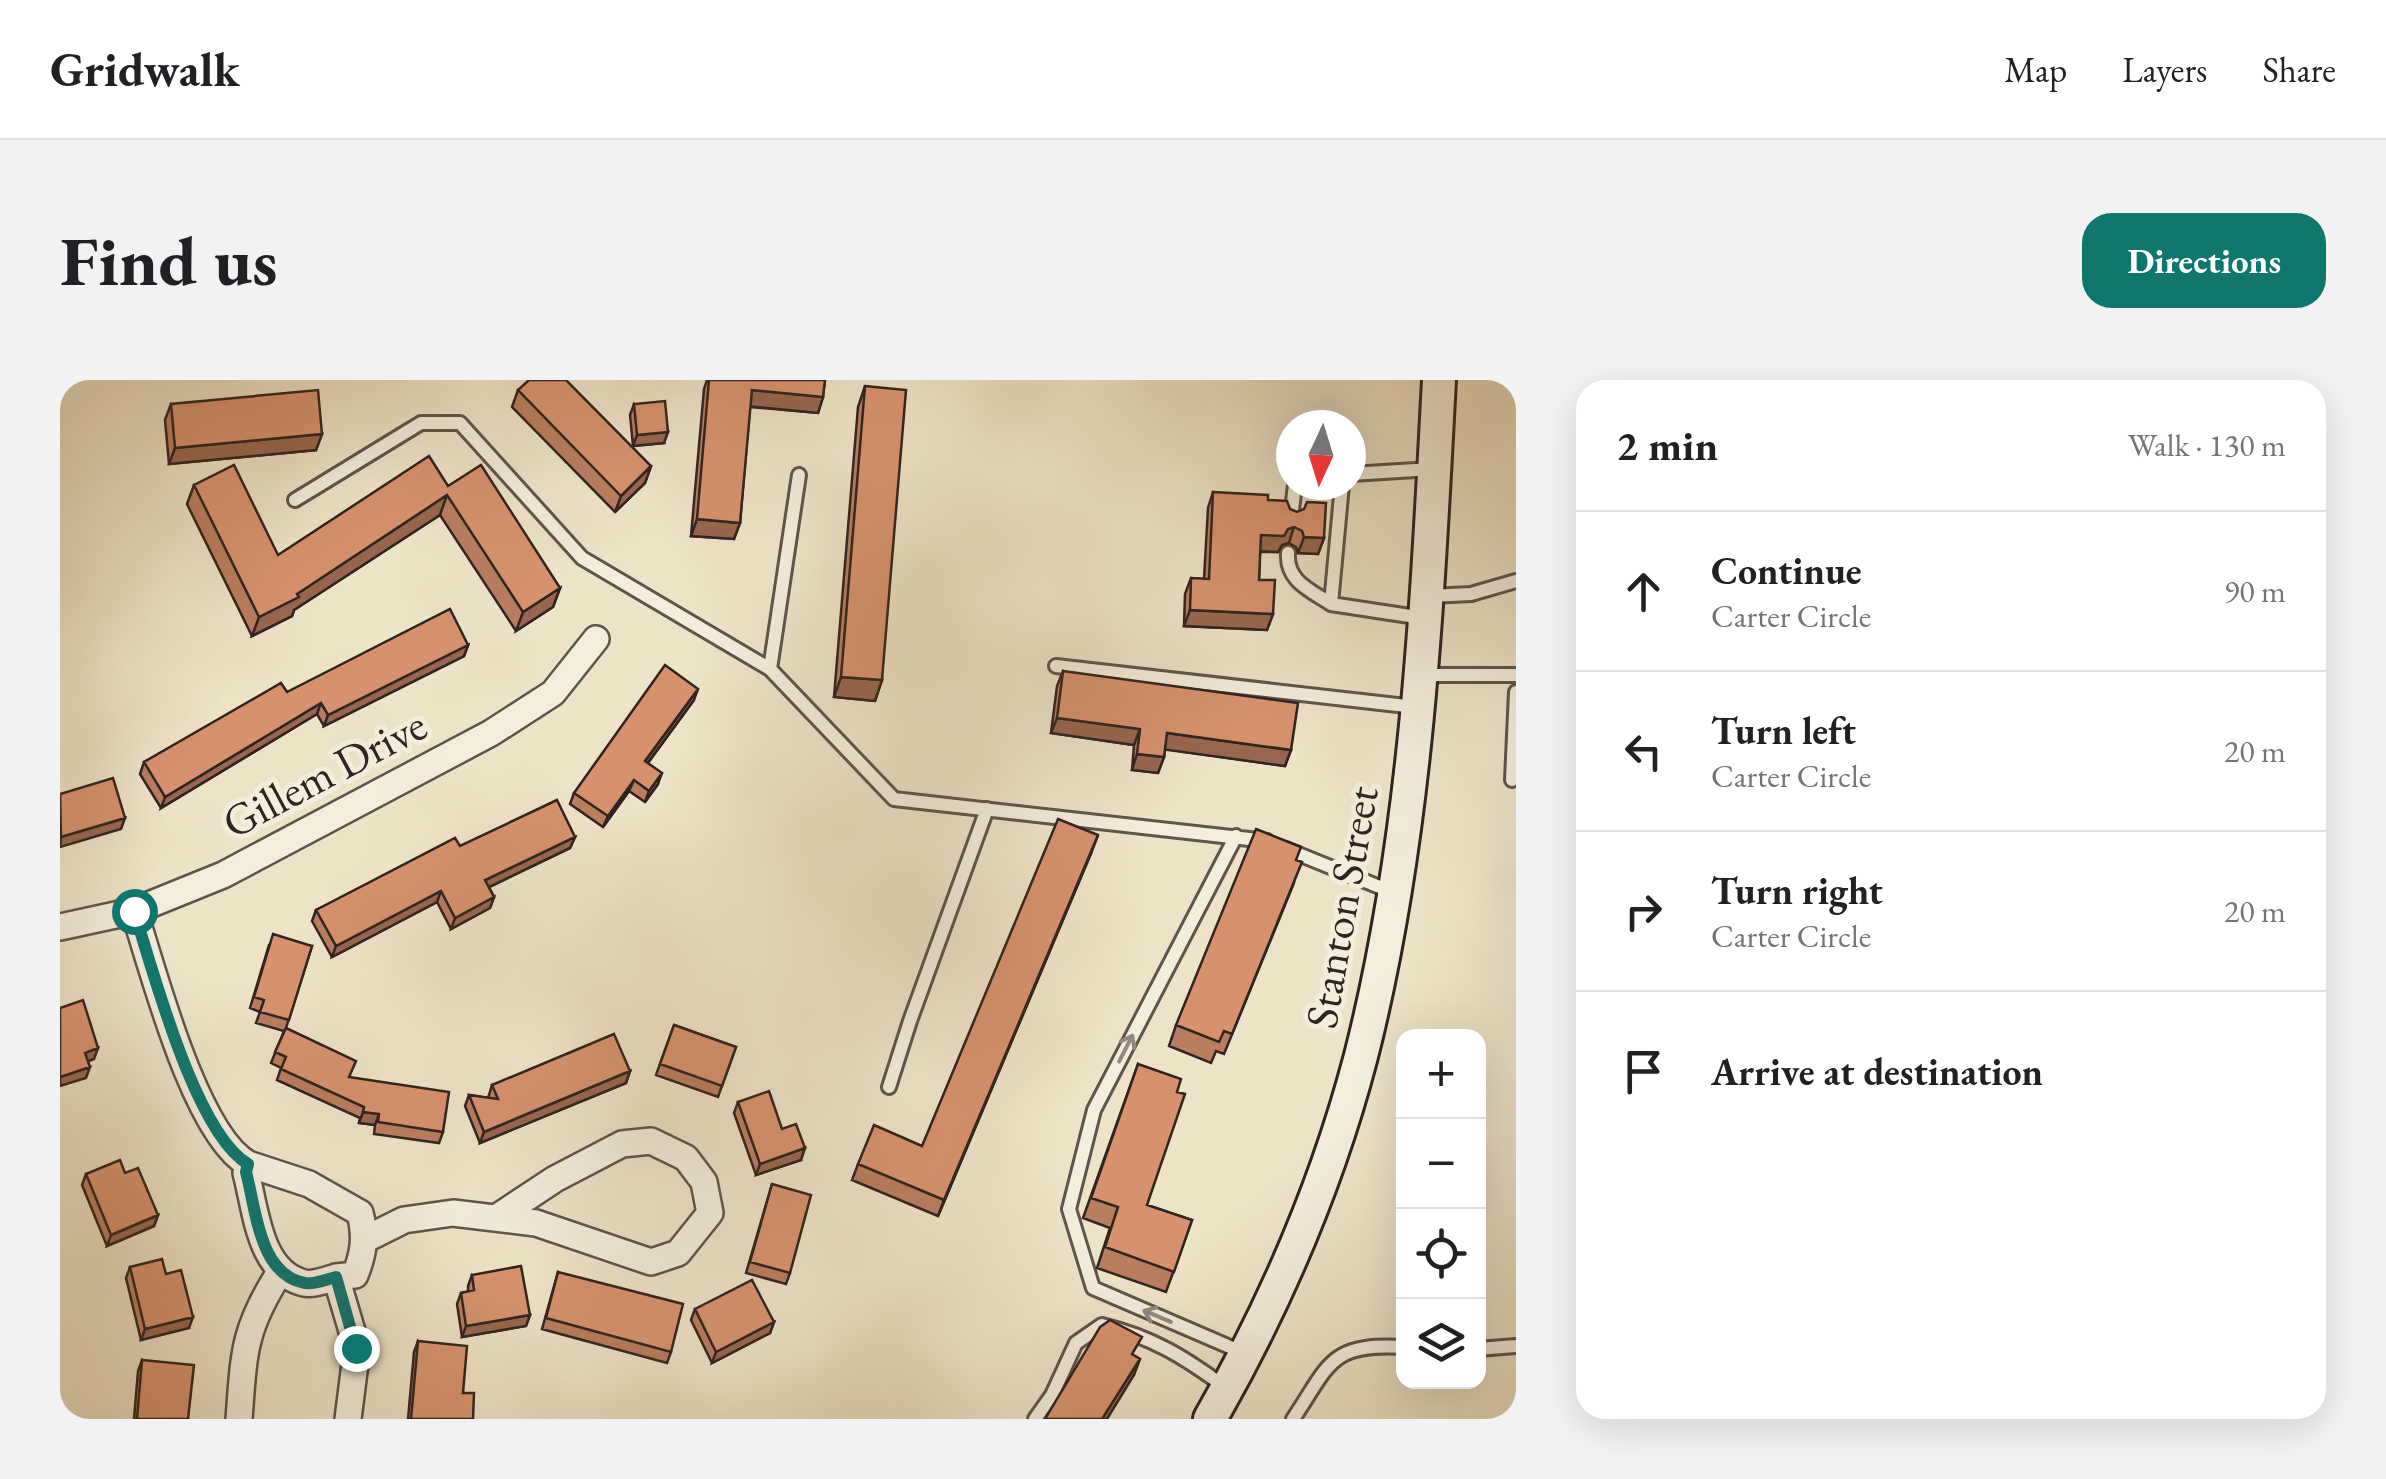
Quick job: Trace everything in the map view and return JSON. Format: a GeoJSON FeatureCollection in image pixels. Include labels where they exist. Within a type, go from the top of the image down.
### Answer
{"type":"FeatureCollection","features":[{"type":"Feature","properties":{"kind":"street","name":"Stanton Street"},"geometry":{"type":"LineString","coordinates":[[1210,1419],[1246,1354],[1308,1218],[1360,1058],[1394,893],[1420,691],[1439,380]]}},
{"type":"Feature","properties":{"kind":"street","name":"Gillem Drive"},"geometry":{"type":"LineString","coordinates":[[60,927],[134,911],[223,874],[491,733],[553,693],[596,639]]}},
{"type":"Feature","properties":{"kind":"street"},"geometry":{"type":"LineString","coordinates":[[134,911],[190,1080],[215,1126],[240,1160],[309,1184],[360,1213],[363,1256],[355,1275],[307,1284],[280,1272],[267,1251],[246,1172],[248,1164]]}},
{"type":"Feature","properties":{"kind":"street"},"geometry":{"type":"LineString","coordinates":[[364,1240],[404,1220],[453,1213],[536,1223],[652,1262],[678,1254],[710,1213],[704,1182],[686,1158],[652,1141],[622,1144],[555,1179],[496,1218]]}},
{"type":"Feature","properties":{"kind":"street"},"geometry":{"type":"LineString","coordinates":[[240,1419],[245,1342],[258,1307],[280,1272]]}},
{"type":"Feature","properties":{"kind":"street"},"geometry":{"type":"LineString","coordinates":[[336,1277],[356,1348],[348,1419]]}},
{"type":"Feature","properties":{"kind":"lane"},"geometry":{"type":"LineString","coordinates":[[295,500],[421,423],[460,423],[582,558],[770,669],[894,799],[1260,838],[1394,893]]}},
{"type":"Feature","properties":{"kind":"lane"},"geometry":{"type":"LineString","coordinates":[[1366,473],[1434,469]]}},
{"type":"Feature","properties":{"kind":"lane"},"geometry":{"type":"LineString","coordinates":[[770,669],[800,474]]}},
{"type":"Feature","properties":{"kind":"lane"},"geometry":{"type":"LineString","coordinates":[[1290,518],[1293,500]]}},
{"type":"Feature","properties":{"kind":"lane"},"geometry":{"type":"LineString","coordinates":[[1331,604],[1341,500]]}},
{"type":"Feature","properties":{"kind":"lane"},"geometry":{"type":"LineString","coordinates":[[1288,553],[1287,566],[1292,578],[1331,604],[1427,607],[1516,581]]}},
{"type":"Feature","properties":{"kind":"lane"},"geometry":{"type":"LineString","coordinates":[[1056,666],[1420,691],[1516,674]]}},
{"type":"Feature","properties":{"kind":"lane"},"geometry":{"type":"LineString","coordinates":[[1512,780],[1516,692]]}},
{"type":"Feature","properties":{"kind":"lane"},"geometry":{"type":"LineString","coordinates":[[889,1088],[986,808]]}},
{"type":"Feature","properties":{"kind":"lane"},"geometry":{"type":"LineString","coordinates":[[1236,836],[1094,1110],[1068,1209],[1093,1288],[1246,1354]]}},
{"type":"Feature","properties":{"kind":"lane"},"geometry":{"type":"LineString","coordinates":[[1034,1419],[1052,1395],[1076,1343],[1102,1325],[1139,1334],[1185,1358],[1227,1388]]}},
{"type":"Feature","properties":{"kind":"lane"},"geometry":{"type":"LineString","coordinates":[[1486,1348],[1516,1346]]}},
{"type":"Feature","properties":{"kind":"lane"},"geometry":{"type":"LineString","coordinates":[[1293,1419],[1332,1360],[1353,1350],[1396,1347]]}},
{"type":"Feature","properties":{"kind":"building"},"geometry":{"type":"Polygon","coordinates":[[[529,380],[566,380],[651,466],[621,496],[518,390],[529,380]]]}},
{"type":"Feature","properties":{"kind":"building"},"geometry":{"type":"Polygon","coordinates":[[[709,380],[825,380],[823,397],[752,390],[740,523],[697,519],[709,380]]]}},
{"type":"Feature","properties":{"kind":"building"},"geometry":{"type":"Polygon","coordinates":[[[865,386],[906,390],[882,680],[841,677],[865,386]]]}},
{"type":"Feature","properties":{"kind":"building"},"geometry":{"type":"Polygon","coordinates":[[[318,390],[322,434],[175,448],[171,404],[318,390]]]}},
{"type":"Feature","properties":{"kind":"building"},"geometry":{"type":"Polygon","coordinates":[[[665,401],[668,432],[637,435],[634,404],[665,401]]]}},
{"type":"Feature","properties":{"kind":"building"},"geometry":{"type":"Polygon","coordinates":[[[429,456],[448,486],[481,465],[560,588],[523,612],[447,495],[297,594],[299,597],[259,617],[194,485],[234,465],[278,555],[429,456]]]}},
{"type":"Feature","properties":{"kind":"building"},"geometry":{"type":"Polygon","coordinates":[[[1213,492],[1268,495],[1268,500],[1287,501],[1290,509],[1297,512],[1307,502],[1326,503],[1324,538],[1304,537],[1294,527],[1284,536],[1261,535],[1259,580],[1275,580],[1273,614],[1190,610],[1191,578],[1209,579],[1213,492]]]}},
{"type":"Feature","properties":{"kind":"building"},"geometry":{"type":"Polygon","coordinates":[[[450,609],[468,645],[328,715],[321,703],[165,797],[144,762],[281,683],[287,692],[450,609]]]}},
{"type":"Feature","properties":{"kind":"building"},"geometry":{"type":"Polygon","coordinates":[[[665,665],[698,689],[645,761],[662,773],[649,791],[634,780],[608,816],[574,793],[665,665]]]}},
{"type":"Feature","properties":{"kind":"building"},"geometry":{"type":"Polygon","coordinates":[[[1063,671],[1298,703],[1291,750],[1167,733],[1164,757],[1137,754],[1140,729],[1057,718],[1063,671]]]}},
{"type":"Feature","properties":{"kind":"building"},"geometry":{"type":"Polygon","coordinates":[[[113,778],[125,818],[61,837],[60,794],[113,778]]]}},
{"type":"Feature","properties":{"kind":"building"},"geometry":{"type":"Polygon","coordinates":[[[557,800],[575,837],[485,880],[494,897],[455,918],[441,891],[336,946],[316,910],[455,838],[460,846],[557,800]]]}},
{"type":"Feature","properties":{"kind":"building"},"geometry":{"type":"Polygon","coordinates":[[[1058,819],[1098,835],[944,1200],[858,1164],[874,1125],[922,1146],[1058,819]]]}},
{"type":"Feature","properties":{"kind":"building"},"geometry":{"type":"Polygon","coordinates":[[[1256,829],[1301,847],[1296,860],[1302,862],[1232,1034],[1224,1031],[1219,1042],[1176,1025],[1256,829]]]}},
{"type":"Feature","properties":{"kind":"building"},"geometry":{"type":"Polygon","coordinates":[[[273,934],[312,946],[289,1020],[260,1012],[264,1000],[254,997],[273,934]]]}},
{"type":"Feature","properties":{"kind":"building"},"geometry":{"type":"Polygon","coordinates":[[[83,1000],[98,1048],[85,1053],[90,1067],[60,1077],[60,1008],[83,1000]]]}},
{"type":"Feature","properties":{"kind":"building"},"geometry":{"type":"Polygon","coordinates":[[[674,1025],[736,1047],[722,1086],[660,1064],[674,1025]]]}},
{"type":"Feature","properties":{"kind":"building"},"geometry":{"type":"Polygon","coordinates":[[[286,1028],[356,1061],[349,1077],[449,1092],[443,1132],[378,1122],[379,1114],[363,1112],[364,1107],[281,1069],[286,1057],[275,1052],[286,1028]]]}},
{"type":"Feature","properties":{"kind":"building"},"geometry":{"type":"Polygon","coordinates":[[[614,1034],[630,1071],[484,1132],[469,1095],[498,1099],[492,1085],[614,1034]]]}},
{"type":"Feature","properties":{"kind":"building"},"geometry":{"type":"Polygon","coordinates":[[[1138,1064],[1181,1079],[1177,1092],[1185,1094],[1147,1205],[1192,1220],[1174,1272],[1105,1247],[1118,1207],[1091,1198],[1138,1064]]]}},
{"type":"Feature","properties":{"kind":"building"},"geometry":{"type":"Polygon","coordinates":[[[769,1091],[782,1129],[796,1124],[805,1148],[760,1164],[738,1102],[769,1091]]]}},
{"type":"Feature","properties":{"kind":"building"},"geometry":{"type":"Polygon","coordinates":[[[120,1160],[125,1173],[138,1168],[158,1215],[111,1235],[86,1174],[120,1160]]]}},
{"type":"Feature","properties":{"kind":"building"},"geometry":{"type":"Polygon","coordinates":[[[772,1184],[811,1195],[790,1273],[750,1262],[772,1184]]]}},
{"type":"Feature","properties":{"kind":"building"},"geometry":{"type":"Polygon","coordinates":[[[162,1259],[166,1274],[181,1270],[193,1317],[145,1329],[130,1267],[162,1259]]]}},
{"type":"Feature","properties":{"kind":"building"},"geometry":{"type":"Polygon","coordinates":[[[521,1266],[530,1315],[466,1326],[461,1293],[474,1290],[472,1275],[521,1266]]]}},
{"type":"Feature","properties":{"kind":"building"},"geometry":{"type":"Polygon","coordinates":[[[558,1272],[683,1304],[671,1352],[546,1318],[558,1272]]]}},
{"type":"Feature","properties":{"kind":"building"},"geometry":{"type":"Polygon","coordinates":[[[752,1280],[774,1322],[716,1352],[695,1309],[752,1280]]]}},
{"type":"Feature","properties":{"kind":"building"},"geometry":{"type":"Polygon","coordinates":[[[1110,1320],[1142,1337],[1132,1354],[1140,1359],[1102,1419],[1045,1419],[1100,1327],[1110,1320]]]}},
{"type":"Feature","properties":{"kind":"building"},"geometry":{"type":"Polygon","coordinates":[[[418,1341],[467,1346],[463,1393],[474,1393],[473,1419],[411,1419],[418,1341]]]}},
{"type":"Feature","properties":{"kind":"building"},"geometry":{"type":"Polygon","coordinates":[[[142,1360],[194,1365],[188,1419],[137,1419],[142,1360]]]}},
{"type":"Feature","properties":{"kind":"route"},"geometry":{"type":"LineString","coordinates":[[134,911],[190,1080],[215,1126],[240,1160],[248,1164],[246,1172],[267,1251],[280,1272],[307,1284],[336,1277],[356,1348]]}}]}
